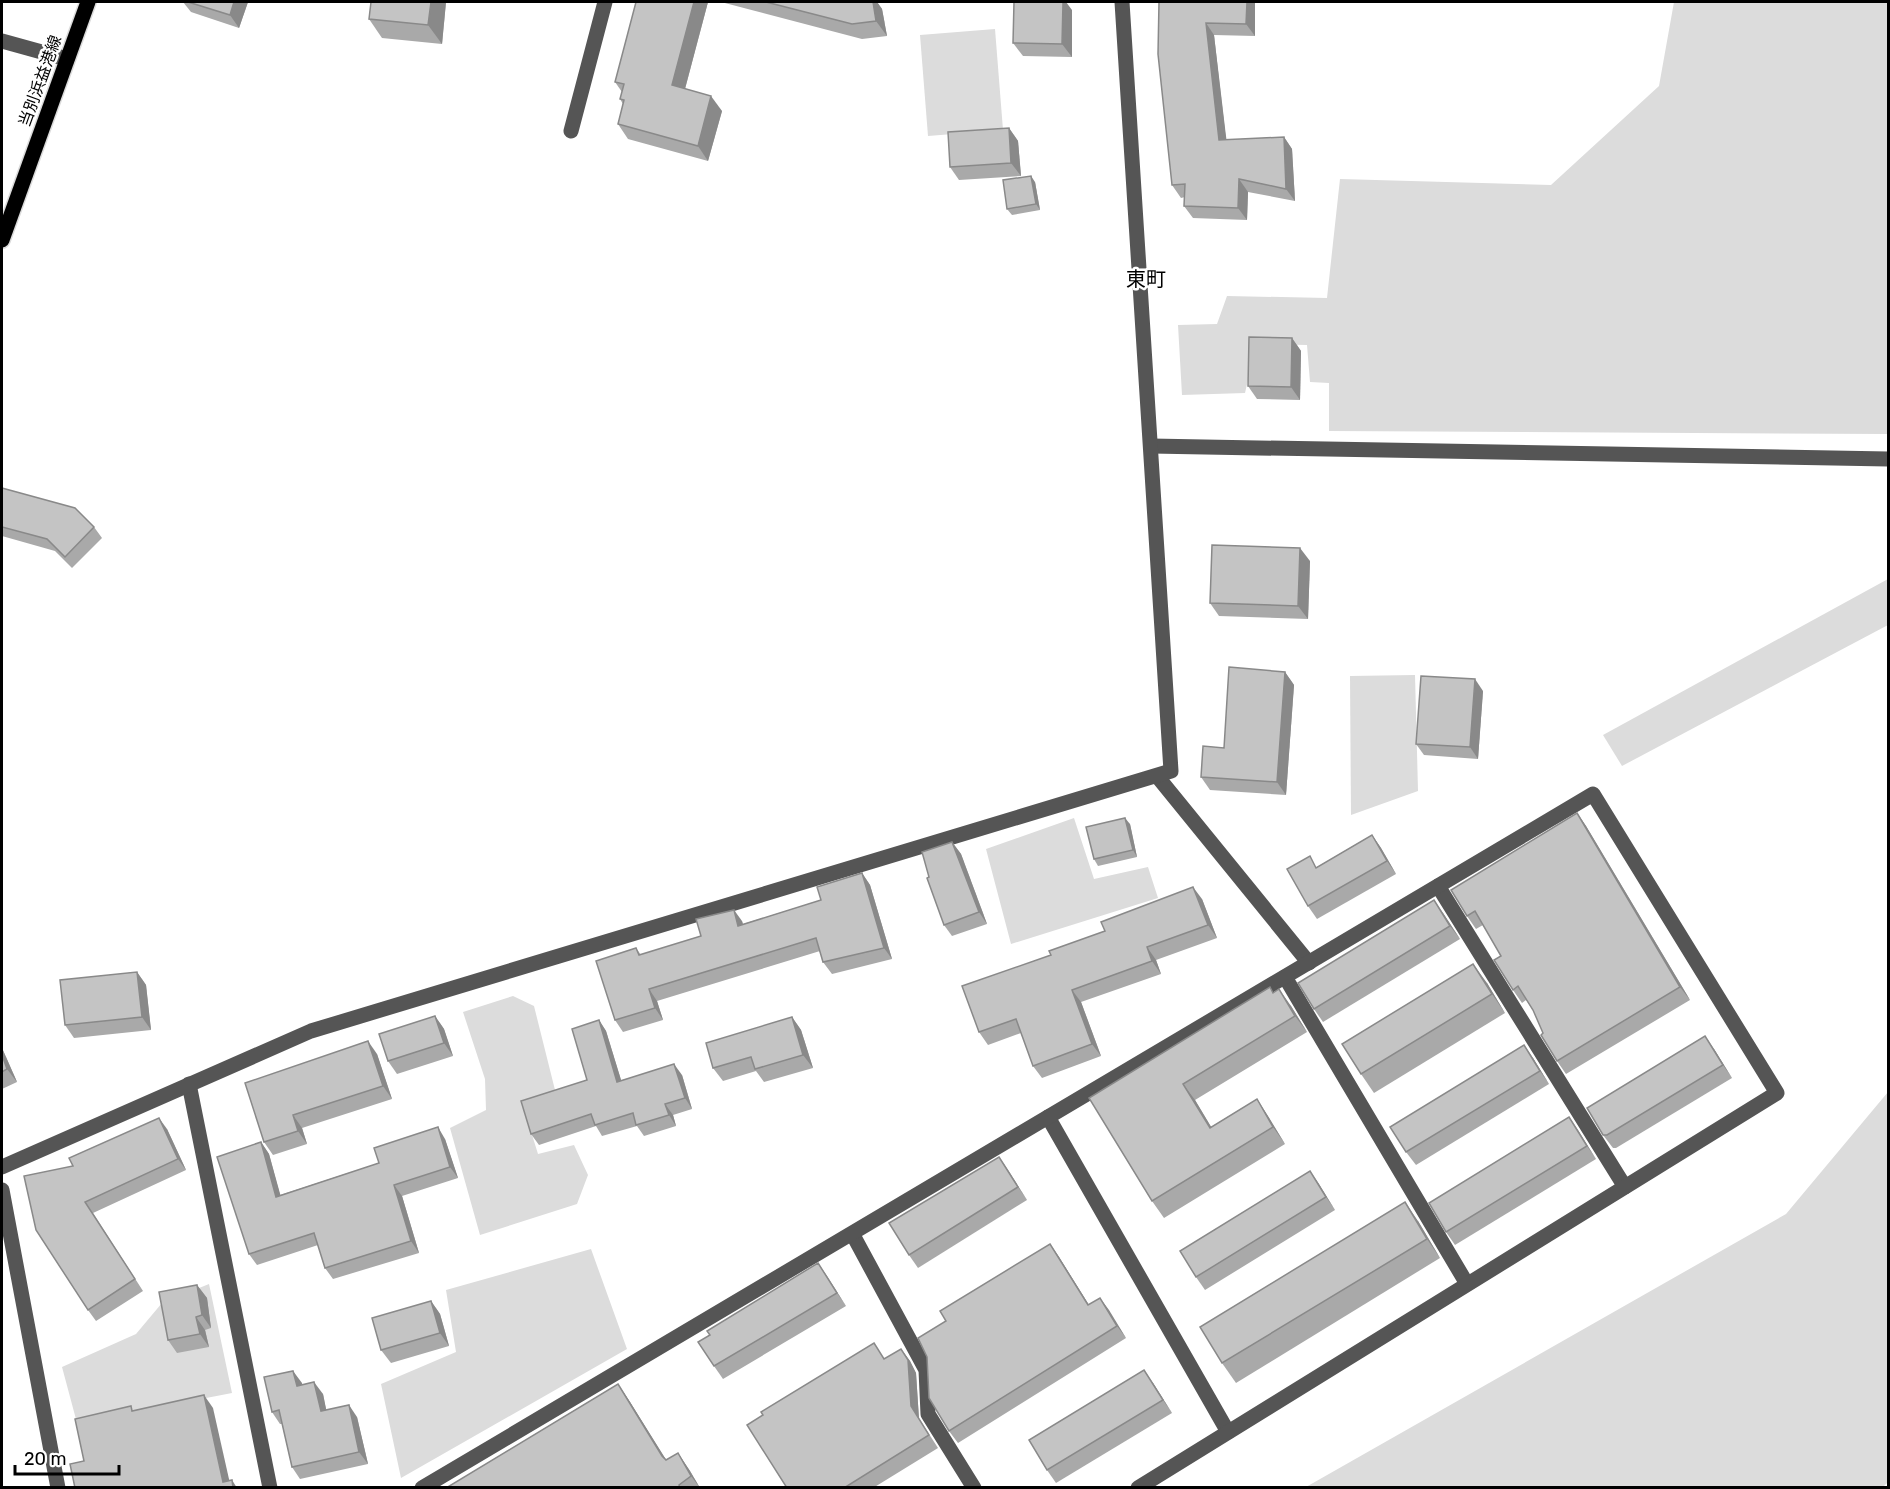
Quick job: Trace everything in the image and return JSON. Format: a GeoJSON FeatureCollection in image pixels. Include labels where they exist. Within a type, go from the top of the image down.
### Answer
{"type":"FeatureCollection","features":[{"type":"Feature","properties":{"kind":"main road","name":"当別浜益港線"},"geometry":{"type":"LineString","coordinates":[[2,235],[88,2]]}},
{"type":"Feature","properties":{"kind":"street"},"geometry":{"type":"LineString","coordinates":[[572,131],[605,2]]}},
{"type":"Feature","properties":{"kind":"street"},"geometry":{"type":"LineString","coordinates":[[2,1167],[311,1031],[1171,771],[1122,2]]}},
{"type":"Feature","properties":{"kind":"street"},"geometry":{"type":"LineString","coordinates":[[2,42],[67,59]]}},
{"type":"Feature","properties":{"kind":"street"},"geometry":{"type":"LineString","coordinates":[[1151,446],[1888,459]]}},
{"type":"Feature","properties":{"kind":"street"},"geometry":{"type":"LineString","coordinates":[[1157,776],[1309,963]]}},
{"type":"Feature","properties":{"kind":"street"},"geometry":{"type":"LineString","coordinates":[[422,1488],[1593,794],[1777,1093],[1138,1488]]}},
{"type":"Feature","properties":{"kind":"street"},"geometry":{"type":"LineString","coordinates":[[1438,886],[1625,1187]]}},
{"type":"Feature","properties":{"kind":"street"},"geometry":{"type":"LineString","coordinates":[[1285,977],[1467,1284]]}},
{"type":"Feature","properties":{"kind":"street"},"geometry":{"type":"LineString","coordinates":[[189,1084],[270,1488]]}},
{"type":"Feature","properties":{"kind":"street"},"geometry":{"type":"LineString","coordinates":[[1048,1117],[1228,1432]]}},
{"type":"Feature","properties":{"kind":"street"},"geometry":{"type":"LineString","coordinates":[[2,1190],[58,1488]]}},
{"type":"Feature","properties":{"kind":"street"},"geometry":{"type":"LineString","coordinates":[[852,1235],[926,1370],[928,1414],[974,1488]]}},
{"type":"Feature","properties":{"kind":"shaded area"},"geometry":{"type":"Polygon","coordinates":[[[1674,2],[1888,2],[1888,434],[1329,431],[1329,383],[1310,382],[1307,345],[1256,344],[1245,393],[1182,395],[1178,325],[1217,324],[1227,296],[1327,298],[1340,179],[1551,185],[1659,86],[1674,2]]]}},
{"type":"Feature","properties":{"kind":"shaded area"},"geometry":{"type":"Polygon","coordinates":[[[995,29],[1003,130],[928,136],[920,35],[995,29]]]}},
{"type":"Feature","properties":{"kind":"shaded area"},"geometry":{"type":"Polygon","coordinates":[[[1888,579],[1888,625],[1622,766],[1603,735],[1888,579]]]}},
{"type":"Feature","properties":{"kind":"shaded area"},"geometry":{"type":"Polygon","coordinates":[[[1415,675],[1418,791],[1351,815],[1350,676],[1415,675]]]}},
{"type":"Feature","properties":{"kind":"shaded area"},"geometry":{"type":"Polygon","coordinates":[[[1074,818],[1094,879],[1148,867],[1158,898],[1011,944],[986,849],[1074,818]]]}},
{"type":"Feature","properties":{"kind":"shaded area"},"geometry":{"type":"Polygon","coordinates":[[[513,996],[534,1006],[557,1098],[524,1109],[538,1154],[574,1145],[588,1175],[577,1204],[480,1235],[450,1128],[486,1110],[485,1079],[463,1012],[513,996]]]}},
{"type":"Feature","properties":{"kind":"shaded area"},"geometry":{"type":"Polygon","coordinates":[[[1888,1092],[1888,1482],[1883,1487],[1306,1487],[1786,1214],[1888,1092]]]}},
{"type":"Feature","properties":{"kind":"shaded area"},"geometry":{"type":"Polygon","coordinates":[[[591,1249],[627,1349],[401,1478],[381,1384],[456,1352],[446,1290],[591,1249]]]}},
{"type":"Feature","properties":{"kind":"shaded area"},"geometry":{"type":"Polygon","coordinates":[[[209,1284],[232,1393],[77,1423],[62,1367],[136,1334],[162,1303],[209,1284]]]}},
{"type":"Feature","properties":{"kind":"building"},"geometry":{"type":"Polygon","coordinates":[[[188,2],[234,2],[230,15],[188,2]]]}},
{"type":"Feature","properties":{"kind":"building"},"geometry":{"type":"Polygon","coordinates":[[[371,2],[431,2],[428,25],[369,19],[371,2]]]}},
{"type":"Feature","properties":{"kind":"building"},"geometry":{"type":"Polygon","coordinates":[[[636,2],[694,2],[672,85],[711,96],[698,146],[618,124],[624,100],[620,99],[624,84],[615,82],[636,2]]]}},
{"type":"Feature","properties":{"kind":"building"},"geometry":{"type":"Polygon","coordinates":[[[766,2],[873,2],[876,21],[852,24],[766,2]]]}},
{"type":"Feature","properties":{"kind":"building"},"geometry":{"type":"Polygon","coordinates":[[[1014,2],[1063,2],[1062,44],[1013,43],[1014,2]]]}},
{"type":"Feature","properties":{"kind":"building"},"geometry":{"type":"Polygon","coordinates":[[[1159,2],[1247,2],[1246,24],[1206,23],[1219,140],[1284,137],[1286,189],[1239,179],[1238,208],[1184,206],[1185,184],[1172,185],[1158,54],[1159,2]]]}},
{"type":"Feature","properties":{"kind":"building"},"geometry":{"type":"Polygon","coordinates":[[[1009,128],[1011,163],[950,167],[948,132],[1009,128]]]}},
{"type":"Feature","properties":{"kind":"building"},"geometry":{"type":"Polygon","coordinates":[[[1031,176],[1036,204],[1007,209],[1003,180],[1031,176]]]}},
{"type":"Feature","properties":{"kind":"building"},"geometry":{"type":"Polygon","coordinates":[[[1249,337],[1292,338],[1291,387],[1248,386],[1249,337]]]}},
{"type":"Feature","properties":{"kind":"building"},"geometry":{"type":"Polygon","coordinates":[[[2,488],[75,508],[94,527],[65,557],[47,539],[2,527],[2,488]]]}},
{"type":"Feature","properties":{"kind":"building"},"geometry":{"type":"Polygon","coordinates":[[[1212,545],[1300,548],[1298,606],[1210,603],[1212,545]]]}},
{"type":"Feature","properties":{"kind":"building"},"geometry":{"type":"Polygon","coordinates":[[[1229,667],[1285,672],[1277,782],[1201,777],[1203,746],[1224,748],[1229,667]]]}},
{"type":"Feature","properties":{"kind":"building"},"geometry":{"type":"Polygon","coordinates":[[[1421,676],[1475,679],[1470,747],[1416,744],[1421,676]]]}},
{"type":"Feature","properties":{"kind":"building"},"geometry":{"type":"Polygon","coordinates":[[[1577,813],[1680,987],[1557,1061],[1541,1035],[1543,1033],[1533,1010],[1518,986],[1513,990],[1494,960],[1501,956],[1475,911],[1467,916],[1451,890],[1577,813]]]}},
{"type":"Feature","properties":{"kind":"building"},"geometry":{"type":"Polygon","coordinates":[[[1125,818],[1133,850],[1094,859],[1086,827],[1125,818]]]}},
{"type":"Feature","properties":{"kind":"building"},"geometry":{"type":"Polygon","coordinates":[[[1372,835],[1387,861],[1308,906],[1287,869],[1310,856],[1316,868],[1372,835]]]}},
{"type":"Feature","properties":{"kind":"building"},"geometry":{"type":"Polygon","coordinates":[[[952,842],[979,912],[944,925],[927,878],[929,877],[922,852],[952,842]]]}},
{"type":"Feature","properties":{"kind":"building"},"geometry":{"type":"Polygon","coordinates":[[[862,873],[884,948],[823,962],[816,938],[649,989],[655,1008],[615,1020],[596,961],[636,948],[639,955],[701,936],[696,919],[734,910],[738,926],[821,900],[817,887],[862,873]]]}},
{"type":"Feature","properties":{"kind":"building"},"geometry":{"type":"Polygon","coordinates":[[[1193,887],[1208,925],[1147,947],[1152,961],[1072,990],[1092,1044],[1033,1066],[1016,1019],[979,1032],[962,986],[1051,955],[1049,951],[1105,931],[1101,922],[1193,887]]]}},
{"type":"Feature","properties":{"kind":"building"},"geometry":{"type":"Polygon","coordinates":[[[1434,900],[1450,926],[1314,1009],[1298,983],[1434,900]]]}},
{"type":"Feature","properties":{"kind":"building"},"geometry":{"type":"Polygon","coordinates":[[[1473,964],[1492,994],[1361,1074],[1342,1044],[1473,964]]]}},
{"type":"Feature","properties":{"kind":"building"},"geometry":{"type":"Polygon","coordinates":[[[137,972],[142,1017],[65,1025],[60,980],[137,972]]]}},
{"type":"Feature","properties":{"kind":"building"},"geometry":{"type":"Polygon","coordinates":[[[1270,987],[1273,993],[1279,989],[1295,1016],[1183,1084],[1210,1128],[1257,1099],[1273,1127],[1152,1201],[1089,1098],[1270,987]]]}},
{"type":"Feature","properties":{"kind":"building"},"geometry":{"type":"Polygon","coordinates":[[[435,1016],[444,1043],[388,1061],[379,1034],[435,1016]]]}},
{"type":"Feature","properties":{"kind":"building"},"geometry":{"type":"Polygon","coordinates":[[[792,1017],[803,1055],[755,1069],[751,1057],[713,1068],[706,1043],[792,1017]]]}},
{"type":"Feature","properties":{"kind":"building"},"geometry":{"type":"Polygon","coordinates":[[[599,1020],[617,1082],[674,1064],[685,1098],[665,1104],[669,1115],[636,1125],[633,1113],[595,1125],[591,1114],[531,1134],[521,1101],[587,1080],[572,1029],[599,1020]]]}},
{"type":"Feature","properties":{"kind":"building"},"geometry":{"type":"Polygon","coordinates":[[[1705,1036],[1723,1065],[1607,1135],[1603,1135],[1587,1108],[1705,1036]]]}},
{"type":"Feature","properties":{"kind":"building"},"geometry":{"type":"Polygon","coordinates":[[[368,1041],[383,1086],[293,1115],[298,1131],[264,1142],[245,1083],[368,1041]]]}},
{"type":"Feature","properties":{"kind":"building"},"geometry":{"type":"Polygon","coordinates":[[[1524,1045],[1540,1071],[1406,1152],[1390,1127],[1524,1045]]]}},
{"type":"Feature","properties":{"kind":"building"},"geometry":{"type":"Polygon","coordinates":[[[2,1055],[7,1069],[2,1072],[2,1055]]]}},
{"type":"Feature","properties":{"kind":"building"},"geometry":{"type":"Polygon","coordinates":[[[1569,1117],[1587,1146],[1446,1232],[1429,1203],[1569,1117]]]}},
{"type":"Feature","properties":{"kind":"building"},"geometry":{"type":"Polygon","coordinates":[[[159,1118],[178,1159],[85,1202],[135,1279],[88,1310],[36,1230],[24,1176],[73,1166],[69,1158],[159,1118]]]}},
{"type":"Feature","properties":{"kind":"building"},"geometry":{"type":"Polygon","coordinates":[[[438,1127],[450,1167],[394,1185],[411,1241],[325,1268],[314,1233],[249,1254],[217,1157],[261,1142],[276,1197],[379,1163],[374,1148],[438,1127]]]}},
{"type":"Feature","properties":{"kind":"building"},"geometry":{"type":"Polygon","coordinates":[[[999,1157],[1018,1187],[909,1255],[889,1223],[999,1157]]]}},
{"type":"Feature","properties":{"kind":"building"},"geometry":{"type":"Polygon","coordinates":[[[1310,1171],[1326,1197],[1196,1277],[1180,1251],[1310,1171]]]}},
{"type":"Feature","properties":{"kind":"building"},"geometry":{"type":"Polygon","coordinates":[[[1405,1202],[1427,1239],[1222,1363],[1200,1327],[1405,1202]]]}},
{"type":"Feature","properties":{"kind":"building"},"geometry":{"type":"Polygon","coordinates":[[[1050,1244],[1088,1305],[1100,1298],[1117,1326],[949,1431],[929,1398],[927,1357],[918,1338],[946,1321],[940,1311],[1050,1244]]]}},
{"type":"Feature","properties":{"kind":"building"},"geometry":{"type":"Polygon","coordinates":[[[818,1263],[837,1293],[714,1366],[698,1342],[710,1335],[707,1331],[818,1263]]]}},
{"type":"Feature","properties":{"kind":"building"},"geometry":{"type":"Polygon","coordinates":[[[197,1285],[202,1315],[196,1317],[200,1334],[168,1340],[159,1292],[197,1285]]]}},
{"type":"Feature","properties":{"kind":"building"},"geometry":{"type":"Polygon","coordinates":[[[431,1301],[440,1333],[381,1350],[372,1318],[431,1301]]]}},
{"type":"Feature","properties":{"kind":"building"},"geometry":{"type":"Polygon","coordinates":[[[874,1343],[884,1359],[901,1349],[908,1360],[911,1406],[929,1435],[844,1488],[787,1488],[747,1425],[763,1415],[761,1412],[874,1343]]]}},
{"type":"Feature","properties":{"kind":"building"},"geometry":{"type":"Polygon","coordinates":[[[1144,1370],[1163,1400],[1047,1470],[1029,1440],[1144,1370]]]}},
{"type":"Feature","properties":{"kind":"building"},"geometry":{"type":"Polygon","coordinates":[[[293,1371],[297,1386],[314,1382],[321,1411],[349,1405],[359,1452],[292,1467],[279,1410],[272,1412],[264,1377],[293,1371]]]}},
{"type":"Feature","properties":{"kind":"building"},"geometry":{"type":"Polygon","coordinates":[[[618,1384],[662,1456],[666,1460],[678,1453],[691,1476],[679,1485],[680,1488],[446,1488],[618,1384]]]}},
{"type":"Feature","properties":{"kind":"building"},"geometry":{"type":"Polygon","coordinates":[[[204,1395],[223,1482],[232,1480],[233,1488],[75,1488],[70,1464],[84,1461],[75,1419],[131,1406],[132,1411],[204,1395]]]}},
{"type":"Feature","properties":{"kind":"district","name":"東町"},"geometry":{"type":"Point","coordinates":[1146,279]}}]}
